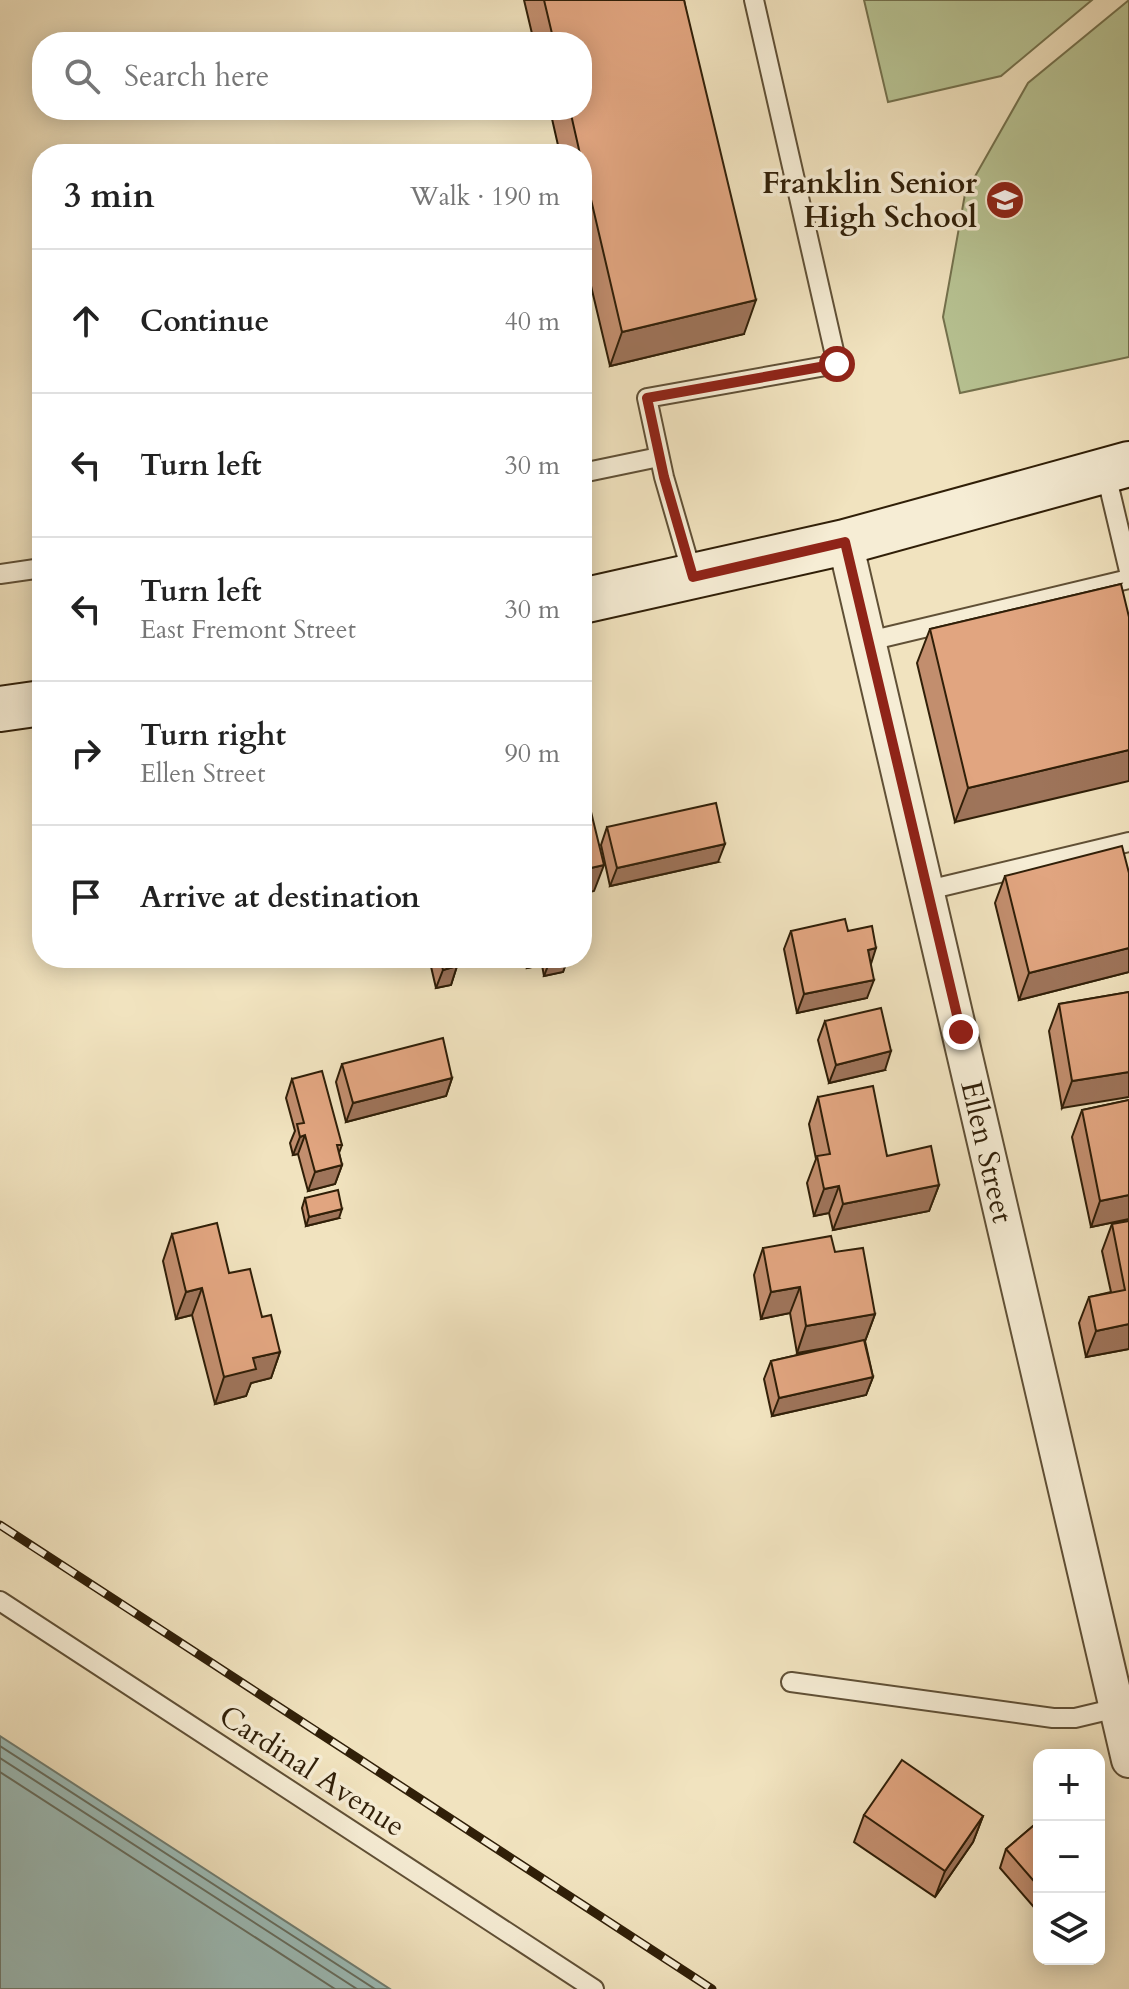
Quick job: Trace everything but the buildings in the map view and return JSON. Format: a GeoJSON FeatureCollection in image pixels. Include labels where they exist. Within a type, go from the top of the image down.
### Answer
{"type":"FeatureCollection","features":[{"type":"Feature","properties":{"kind":"main road"},"geometry":{"type":"LineString","coordinates":[[592,599],[845,542],[1117,467]]}},
{"type":"Feature","properties":{"kind":"main road"},"geometry":{"type":"LineString","coordinates":[[0,709],[32,704]]}},
{"type":"Feature","properties":{"kind":"street","name":"Ellen Street"},"geometry":{"type":"LineString","coordinates":[[845,542],[1129,1760]]}},
{"type":"Feature","properties":{"kind":"lane"},"geometry":{"type":"LineString","coordinates":[[693,577],[659,457],[647,398],[837,364],[754,0]]}},
{"type":"Feature","properties":{"kind":"lane"},"geometry":{"type":"LineString","coordinates":[[592,471],[659,457]]}},
{"type":"Feature","properties":{"kind":"lane"},"geometry":{"type":"LineString","coordinates":[[1117,467],[1129,571]]}},
{"type":"Feature","properties":{"kind":"lane"},"geometry":{"type":"LineString","coordinates":[[0,574],[32,569]]}},
{"type":"Feature","properties":{"kind":"lane"},"geometry":{"type":"LineString","coordinates":[[869,641],[1129,579]]}},
{"type":"Feature","properties":{"kind":"lane"},"geometry":{"type":"LineString","coordinates":[[928,890],[1129,842]]}},
{"type":"Feature","properties":{"kind":"lane","name":"Cardinal Avenue"},"geometry":{"type":"LineString","coordinates":[[0,1601],[594,1989]]}},
{"type":"Feature","properties":{"kind":"lane"},"geometry":{"type":"LineString","coordinates":[[791,1682],[1053,1718],[1075,1718],[1117,1708]]}},
{"type":"Feature","properties":{"kind":"green space"},"geometry":{"type":"Polygon","coordinates":[[[864,0],[1092,0],[1001,76],[888,102],[864,0]]]}},
{"type":"Feature","properties":{"kind":"green space"},"geometry":{"type":"Polygon","coordinates":[[[1129,0],[1129,357],[960,393],[943,317],[965,194],[1028,83],[1129,0]]]}},
{"type":"Feature","properties":{"kind":"water"},"geometry":{"type":"Polygon","coordinates":[[[0,1736],[390,1989],[0,1989],[0,1736]]]}},
{"type":"Feature","properties":{"kind":"railway"},"geometry":{"type":"LineString","coordinates":[[0,1525],[712,1989]]}},
{"type":"Feature","properties":{"kind":"place","name":"Franklin Senior High School"},"geometry":{"type":"Point","coordinates":[1005,200]}},
{"type":"Feature","properties":{"kind":"route"},"geometry":{"type":"LineString","coordinates":[[837,364],[647,398],[664,477],[693,577],[845,542],[961,1032]]}}]}
